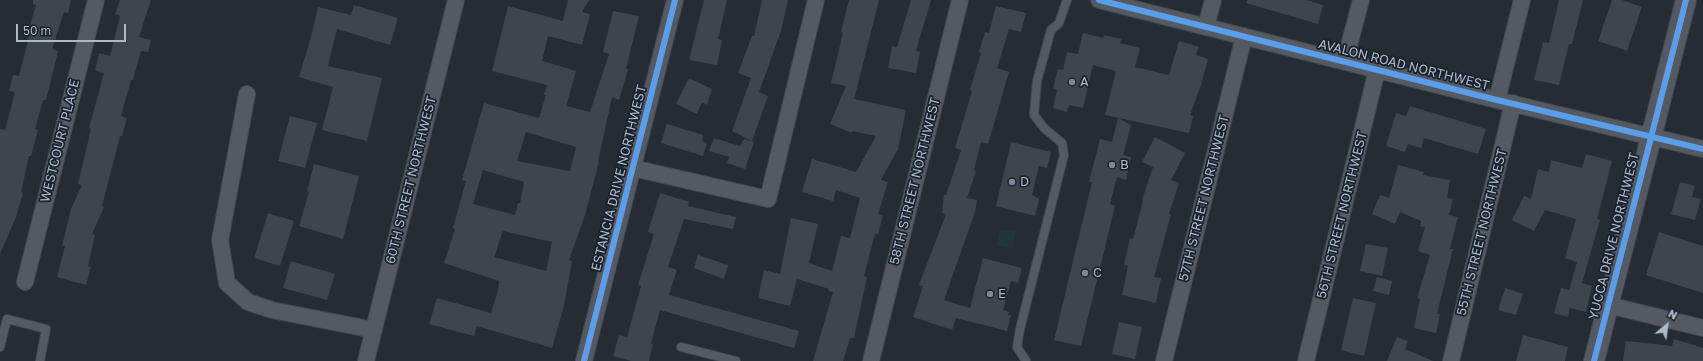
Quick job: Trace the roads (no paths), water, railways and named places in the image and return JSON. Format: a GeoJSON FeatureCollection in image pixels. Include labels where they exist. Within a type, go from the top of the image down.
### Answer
{"type":"FeatureCollection","features":[{"type":"Feature","properties":{"kind":"street","name":"WESTCOURT PLACE"},"geometry":{"type":"LineString","coordinates":[[25,282],[96,0]]}},
{"type":"Feature","properties":{"kind":"street","name":"60TH STREET NORTHWEST"},"geometry":{"type":"LineString","coordinates":[[366,361],[456,0]]}},
{"type":"Feature","properties":{"kind":"street","name":"ESTANCIA DRIVE NORTHWEST"},"geometry":{"type":"LineString","coordinates":[[584,361],[674,0]]}},
{"type":"Feature","properties":{"kind":"street"},"geometry":{"type":"LineString","coordinates":[[633,168],[768,198],[816,0]]}},
{"type":"Feature","properties":{"kind":"street","name":"58TH STREET NORTHWEST"},"geometry":{"type":"LineString","coordinates":[[871,361],[960,0]]}},
{"type":"Feature","properties":{"kind":"street","name":"AVALON ROAD NORTHWEST"},"geometry":{"type":"LineString","coordinates":[[1099,0],[1497,100],[1703,149]]}},
{"type":"Feature","properties":{"kind":"street"},"geometry":{"type":"LineString","coordinates":[[1206,27],[1213,0]]}},
{"type":"Feature","properties":{"kind":"street"},"geometry":{"type":"LineString","coordinates":[[1345,62],[1361,0]]}},
{"type":"Feature","properties":{"kind":"street"},"geometry":{"type":"LineString","coordinates":[[1497,100],[1522,0]]}},
{"type":"Feature","properties":{"kind":"street","name":"YUCCA DRIVE NORTHWEST"},"geometry":{"type":"LineString","coordinates":[[1594,361],[1650,136],[1686,0]]}},
{"type":"Feature","properties":{"kind":"street","name":"57TH STREET NORTHWEST"},"geometry":{"type":"LineString","coordinates":[[1164,361],[1244,36]]}},
{"type":"Feature","properties":{"kind":"street","name":"56TH STREET NORTHWEST"},"geometry":{"type":"LineString","coordinates":[[1306,361],[1377,70]]}},
{"type":"Feature","properties":{"kind":"street"},"geometry":{"type":"LineString","coordinates":[[247,94],[220,240],[227,283],[248,302],[272,310],[374,330]]}},
{"type":"Feature","properties":{"kind":"street","name":"55TH STREET NORTHWEST"},"geometry":{"type":"LineString","coordinates":[[1451,361],[1513,103]]}},
{"type":"Feature","properties":{"kind":"street"},"geometry":{"type":"LineString","coordinates":[[1608,305],[1703,328]]}},
{"type":"Feature","properties":{"kind":"lane"},"geometry":{"type":"LineString","coordinates":[[1026,361],[1018,347],[1020,328],[1064,155],[1062,142],[1044,128],[1034,115],[1037,81],[1051,30],[1060,23],[1067,0]]}},
{"type":"Feature","properties":{"kind":"lane"},"geometry":{"type":"LineString","coordinates":[[0,347],[8,319],[46,328],[40,361]]}},
{"type":"Feature","properties":{"kind":"lane"},"geometry":{"type":"LineString","coordinates":[[681,347],[736,361]]}},
{"type":"Feature","properties":{"kind":"place","name":"A"},"geometry":{"type":"Point","coordinates":[1072,82]}},
{"type":"Feature","properties":{"kind":"place","name":"B"},"geometry":{"type":"Point","coordinates":[1112,165]}},
{"type":"Feature","properties":{"kind":"place","name":"D"},"geometry":{"type":"Point","coordinates":[1012,182]}},
{"type":"Feature","properties":{"kind":"place","name":"C"},"geometry":{"type":"Point","coordinates":[1085,273]}},
{"type":"Feature","properties":{"kind":"place","name":"E"},"geometry":{"type":"Point","coordinates":[990,294]}}]}
